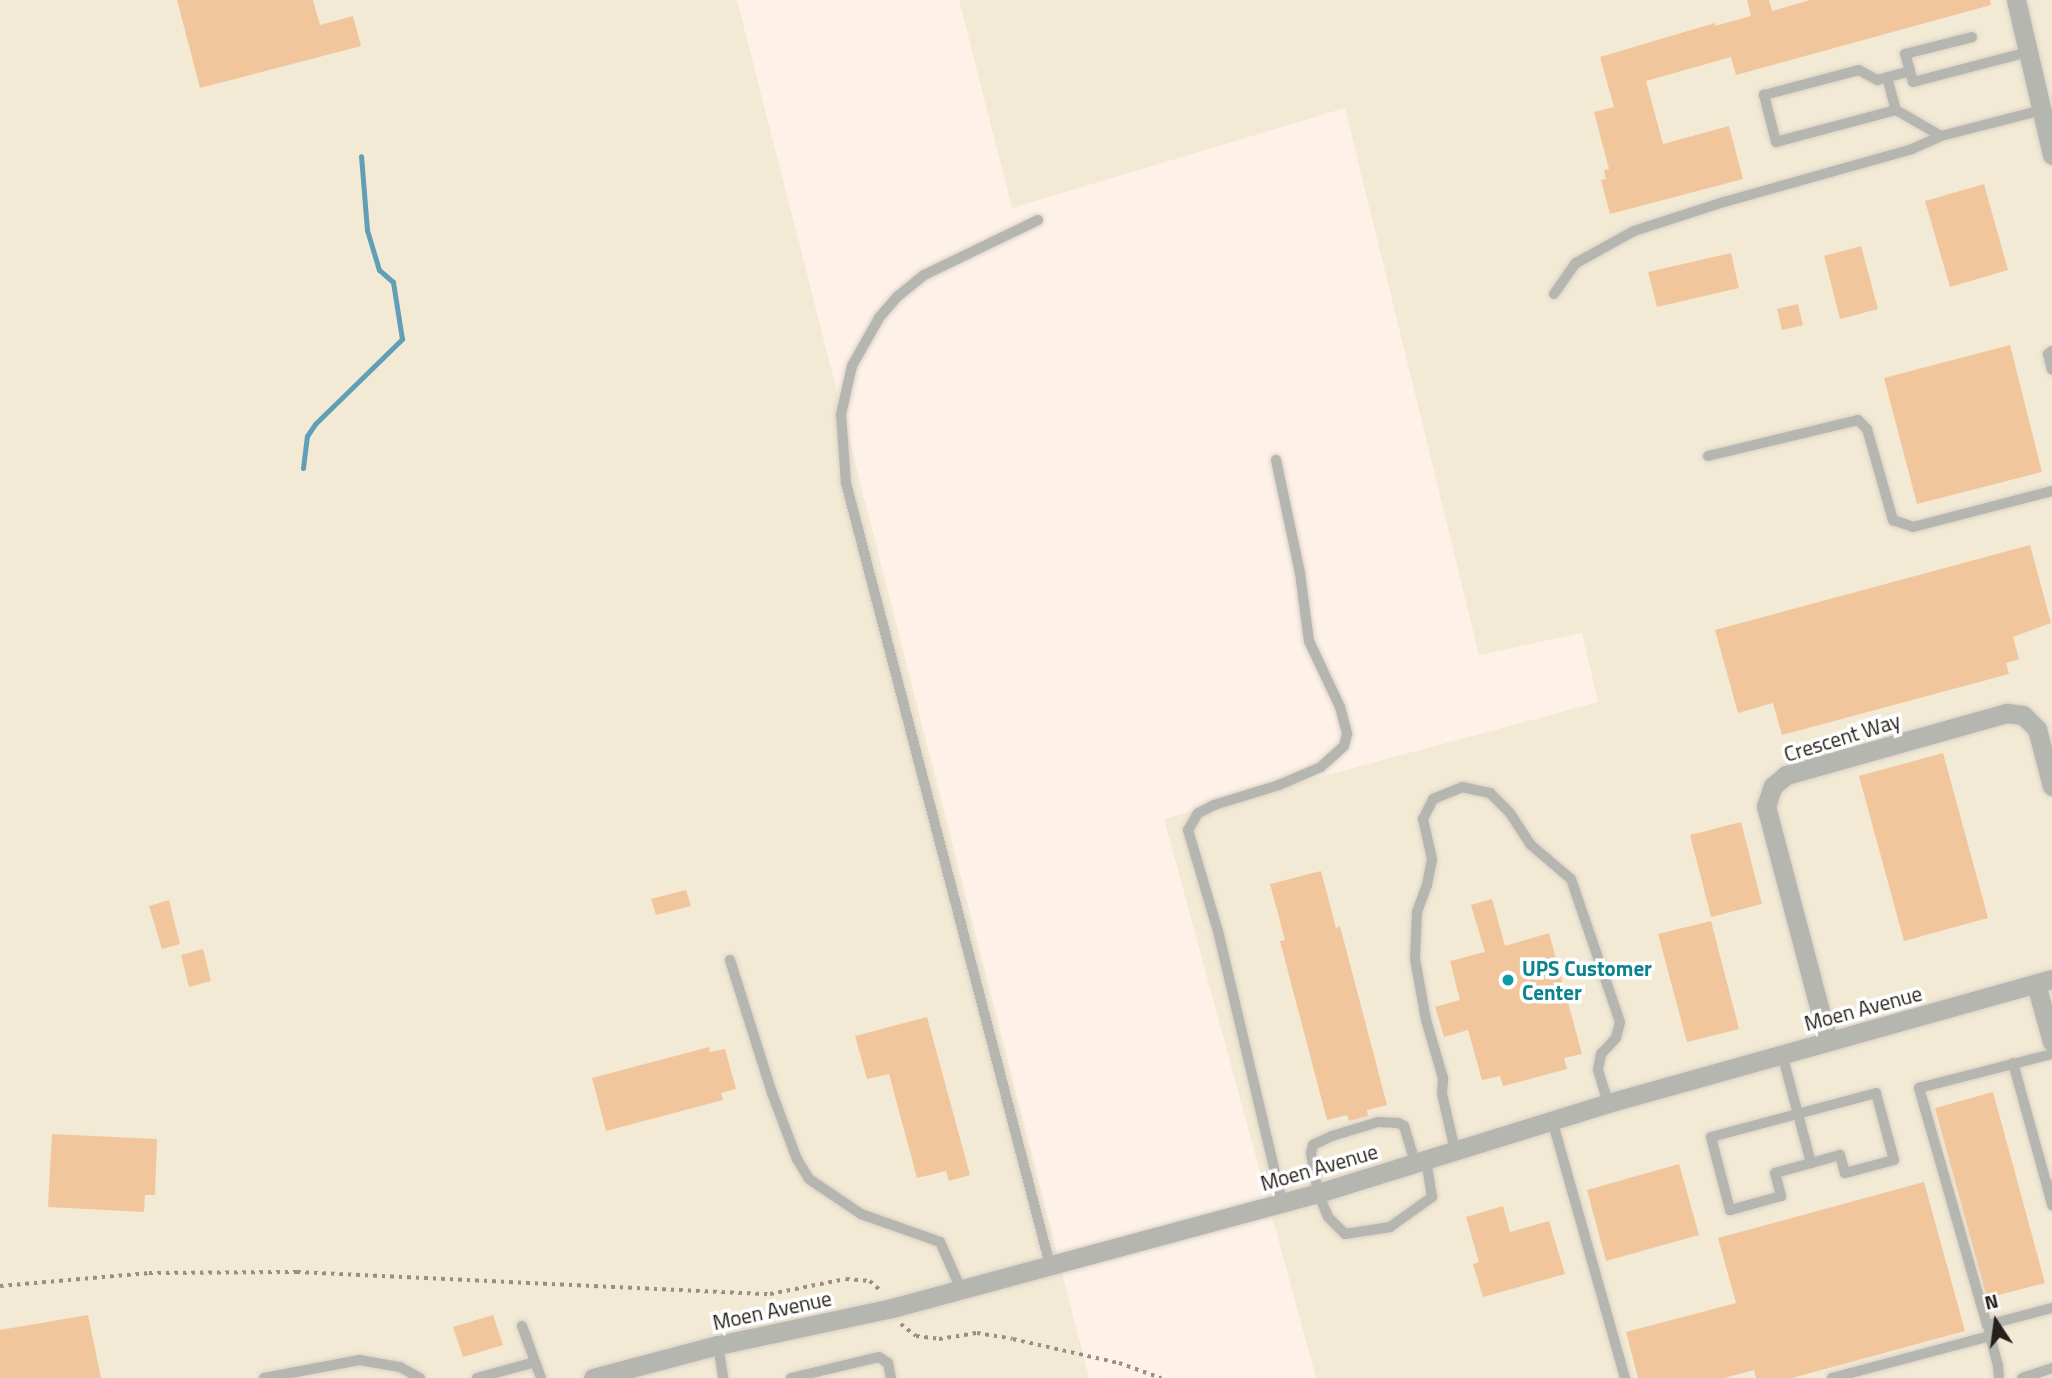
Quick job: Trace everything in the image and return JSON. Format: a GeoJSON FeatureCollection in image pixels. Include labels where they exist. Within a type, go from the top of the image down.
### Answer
{"type":"FeatureCollection","features":[{"type":"Feature","properties":{"kind":"street"},"geometry":{"type":"LineString","coordinates":[[2016,0],[2052,155]]}},
{"type":"Feature","properties":{"kind":"street","name":"Crescent Way"},"geometry":{"type":"LineString","coordinates":[[1828,1041],[1766,806],[1773,786],[1786,775],[2007,713],[2023,715],[2037,729],[2052,786]]}},
{"type":"Feature","properties":{"kind":"street"},"geometry":{"type":"LineString","coordinates":[[2044,981],[2052,1042]]}},
{"type":"Feature","properties":{"kind":"street","name":"Moen Avenue"},"geometry":{"type":"LineString","coordinates":[[593,1378],[718,1345],[892,1308],[1318,1193],[1608,1102],[2044,981]]}},
{"type":"Feature","properties":{"kind":"lane"},"geometry":{"type":"LineString","coordinates":[[1911,76],[1905,54],[1972,37]]}},
{"type":"Feature","properties":{"kind":"lane"},"geometry":{"type":"LineString","coordinates":[[1896,110],[1776,142],[1764,95],[1859,70],[1877,80],[1911,76],[2029,51]]}},
{"type":"Feature","properties":{"kind":"lane"},"geometry":{"type":"LineString","coordinates":[[1887,77],[1896,110],[1941,136]]}},
{"type":"Feature","properties":{"kind":"lane"},"geometry":{"type":"LineString","coordinates":[[1554,294],[1576,263],[1633,232],[1724,202],[1912,149],[1941,136],[2042,110]]}},
{"type":"Feature","properties":{"kind":"lane"},"geometry":{"type":"LineString","coordinates":[[1038,220],[924,275],[897,297],[879,318],[852,366],[841,414],[846,483],[1049,1265]]}},
{"type":"Feature","properties":{"kind":"lane"},"geometry":{"type":"LineString","coordinates":[[2052,351],[2048,354],[2052,370]]}},
{"type":"Feature","properties":{"kind":"lane"},"geometry":{"type":"LineString","coordinates":[[1708,456],[1858,420],[1867,429],[1893,520],[1913,527],[2052,491]]}},
{"type":"Feature","properties":{"kind":"lane"},"geometry":{"type":"LineString","coordinates":[[1276,460],[1300,573],[1309,641],[1340,707],[1347,734],[1343,746],[1321,767],[1279,785],[1214,805],[1198,813],[1188,830],[1218,931],[1282,1202]]}},
{"type":"Feature","properties":{"kind":"lane"},"geometry":{"type":"LineString","coordinates":[[1455,1150],[1442,1094],[1443,1078],[1426,1020],[1415,960],[1416,912],[1427,885],[1432,859],[1423,819],[1433,799],[1461,787],[1490,793],[1510,813],[1531,845],[1571,879],[1620,1022],[1616,1038],[1601,1054],[1598,1070],[1608,1102]]}},
{"type":"Feature","properties":{"kind":"lane"},"geometry":{"type":"LineString","coordinates":[[730,960],[772,1093],[797,1159],[809,1179],[861,1214],[940,1242],[961,1289]]}},
{"type":"Feature","properties":{"kind":"lane"},"geometry":{"type":"LineString","coordinates":[[1782,1054],[1811,1163]]}},
{"type":"Feature","properties":{"kind":"lane"},"geometry":{"type":"LineString","coordinates":[[1998,1378],[1998,1364],[1919,1088],[2052,1054]]}},
{"type":"Feature","properties":{"kind":"lane"},"geometry":{"type":"LineString","coordinates":[[2013,1063],[2049,1185],[2052,1205]]}},
{"type":"Feature","properties":{"kind":"lane"},"geometry":{"type":"LineString","coordinates":[[1876,1093],[1894,1160],[1845,1173],[1840,1155],[1775,1172],[1781,1196],[1730,1210],[1711,1137],[1799,1114],[1876,1093]]}},
{"type":"Feature","properties":{"kind":"lane"},"geometry":{"type":"LineString","coordinates":[[1552,1120],[1625,1378]]}},
{"type":"Feature","properties":{"kind":"lane"},"geometry":{"type":"LineString","coordinates":[[1378,1122],[1404,1126],[1432,1197],[1390,1227],[1345,1234],[1328,1217],[1318,1193],[1311,1153],[1313,1145],[1332,1136],[1378,1122]]}},
{"type":"Feature","properties":{"kind":"lane"},"geometry":{"type":"LineString","coordinates":[[1832,1378],[1988,1330],[2052,1307]]}},
{"type":"Feature","properties":{"kind":"lane"},"geometry":{"type":"LineString","coordinates":[[522,1326],[541,1378]]}},
{"type":"Feature","properties":{"kind":"lane"},"geometry":{"type":"LineString","coordinates":[[718,1345],[723,1378]]}},
{"type":"Feature","properties":{"kind":"lane"},"geometry":{"type":"LineString","coordinates":[[791,1378],[879,1357],[888,1363],[891,1378]]}},
{"type":"Feature","properties":{"kind":"lane"},"geometry":{"type":"LineString","coordinates":[[264,1378],[359,1360],[400,1367],[420,1378]]}},
{"type":"Feature","properties":{"kind":"lane"},"geometry":{"type":"LineString","coordinates":[[477,1378],[535,1362]]}},
{"type":"Feature","properties":{"kind":"lane"},"geometry":{"type":"LineString","coordinates":[[2022,1378],[2052,1368]]}},
{"type":"Feature","properties":{"kind":"path"},"geometry":{"type":"LineString","coordinates":[[0,1286],[149,1273],[297,1272],[770,1294],[846,1279],[870,1281],[883,1293],[900,1324],[915,1336],[939,1339],[976,1333],[1013,1339],[1119,1363],[1161,1378]]}},
{"type":"Feature","properties":{"kind":"shaded area"},"geometry":{"type":"Polygon","coordinates":[[[0,0],[737,0],[1089,1378],[0,1378],[0,0]]]}},
{"type":"Feature","properties":{"kind":"shaded area"},"geometry":{"type":"Polygon","coordinates":[[[959,0],[2052,0],[2052,1378],[1316,1378],[1164,819],[1598,702],[1582,633],[1479,655],[1345,108],[1012,208],[959,0]]]}},
{"type":"Feature","properties":{"kind":"building"},"geometry":{"type":"Polygon","coordinates":[[[177,0],[313,0],[320,25],[353,16],[361,46],[200,88],[177,0]]]}},
{"type":"Feature","properties":{"kind":"building"},"geometry":{"type":"Polygon","coordinates":[[[1747,0],[1769,0],[1772,11],[1810,0],[1990,0],[1991,5],[1736,75],[1731,57],[1646,81],[1663,144],[1729,126],[1743,179],[1610,214],[1601,180],[1606,179],[1604,170],[1609,169],[1594,112],[1614,107],[1600,57],[1715,23],[1715,26],[1751,16],[1747,0]]]}},
{"type":"Feature","properties":{"kind":"building"},"geometry":{"type":"Polygon","coordinates":[[[1984,184],[2008,270],[1950,287],[1925,201],[1984,184]]]}},
{"type":"Feature","properties":{"kind":"building"},"geometry":{"type":"Polygon","coordinates":[[[1861,246],[1878,309],[1840,319],[1824,256],[1861,246]]]}},
{"type":"Feature","properties":{"kind":"building"},"geometry":{"type":"Polygon","coordinates":[[[1731,253],[1739,288],[1657,307],[1648,272],[1731,253]]]}},
{"type":"Feature","properties":{"kind":"building"},"geometry":{"type":"Polygon","coordinates":[[[1798,304],[1803,325],[1782,330],[1777,309],[1798,304]]]}},
{"type":"Feature","properties":{"kind":"building"},"geometry":{"type":"Polygon","coordinates":[[[2010,345],[2042,472],[1917,504],[1884,378],[2010,345]]]}},
{"type":"Feature","properties":{"kind":"building"},"geometry":{"type":"Polygon","coordinates":[[[2030,545],[2051,623],[2013,637],[2019,659],[2006,663],[2009,674],[1782,735],[1773,703],[1738,713],[1715,630],[2030,545]]]}},
{"type":"Feature","properties":{"kind":"building"},"geometry":{"type":"Polygon","coordinates":[[[1943,753],[1988,918],[1904,941],[1859,776],[1943,753]]]}},
{"type":"Feature","properties":{"kind":"building"},"geometry":{"type":"Polygon","coordinates":[[[1741,822],[1762,904],[1711,917],[1690,835],[1741,822]]]}},
{"type":"Feature","properties":{"kind":"building"},"geometry":{"type":"Polygon","coordinates":[[[1321,871],[1336,928],[1340,926],[1387,1105],[1367,1110],[1368,1116],[1349,1121],[1347,1115],[1327,1120],[1280,941],[1285,940],[1270,884],[1321,871]]]}},
{"type":"Feature","properties":{"kind":"building"},"geometry":{"type":"Polygon","coordinates":[[[686,890],[691,906],[656,915],[651,899],[686,890]]]}},
{"type":"Feature","properties":{"kind":"building","name":"UPS Customer Center"},"geometry":{"type":"Polygon","coordinates":[[[1492,899],[1505,946],[1549,933],[1582,1054],[1564,1058],[1567,1069],[1503,1086],[1500,1076],[1482,1080],[1468,1030],[1444,1037],[1435,1007],[1460,1000],[1450,961],[1485,952],[1471,905],[1492,899]]]}},
{"type":"Feature","properties":{"kind":"building"},"geometry":{"type":"Polygon","coordinates":[[[169,900],[180,944],[162,949],[149,906],[169,900]]]}},
{"type":"Feature","properties":{"kind":"building"},"geometry":{"type":"Polygon","coordinates":[[[1711,921],[1739,1029],[1687,1042],[1658,934],[1711,921]]]}},
{"type":"Feature","properties":{"kind":"building"},"geometry":{"type":"Polygon","coordinates":[[[203,949],[211,981],[189,987],[181,955],[203,949]]]}},
{"type":"Feature","properties":{"kind":"building"},"geometry":{"type":"Polygon","coordinates":[[[927,1017],[970,1175],[949,1181],[946,1171],[917,1178],[889,1074],[867,1079],[855,1036],[927,1017]]]}},
{"type":"Feature","properties":{"kind":"building"},"geometry":{"type":"Polygon","coordinates":[[[709,1047],[710,1052],[725,1049],[736,1089],[721,1093],[723,1100],[606,1131],[592,1078],[709,1047]]]}},
{"type":"Feature","properties":{"kind":"building"},"geometry":{"type":"Polygon","coordinates":[[[1993,1092],[2045,1283],[1987,1298],[1935,1108],[1993,1092]]]}},
{"type":"Feature","properties":{"kind":"building"},"geometry":{"type":"Polygon","coordinates":[[[52,1134],[157,1139],[155,1195],[145,1195],[144,1212],[48,1207],[52,1134]]]}},
{"type":"Feature","properties":{"kind":"building"},"geometry":{"type":"Polygon","coordinates":[[[1679,1164],[1699,1235],[1606,1261],[1587,1190],[1679,1164]]]}},
{"type":"Feature","properties":{"kind":"building"},"geometry":{"type":"Polygon","coordinates":[[[1924,1182],[1965,1331],[1792,1378],[1756,1378],[1754,1370],[1724,1378],[1638,1378],[1626,1332],[1736,1303],[1718,1238],[1924,1182]]]}},
{"type":"Feature","properties":{"kind":"building"},"geometry":{"type":"Polygon","coordinates":[[[1503,1206],[1510,1232],[1549,1221],[1565,1274],[1483,1297],[1473,1264],[1479,1262],[1466,1217],[1503,1206]]]}},
{"type":"Feature","properties":{"kind":"building"},"geometry":{"type":"Polygon","coordinates":[[[88,1315],[101,1378],[0,1378],[0,1330],[88,1315]]]}},
{"type":"Feature","properties":{"kind":"building"},"geometry":{"type":"Polygon","coordinates":[[[493,1315],[503,1345],[463,1357],[453,1327],[493,1315]]]}},
{"type":"Feature","properties":{"kind":"waterway"},"geometry":{"type":"LineString","coordinates":[[303,468],[307,436],[315,424],[402,339],[393,282],[379,270],[367,230],[361,156]]}},
{"type":"Feature","properties":{"kind":"place","name":"UPS Customer Center"},"geometry":{"type":"Point","coordinates":[1508,980]}}]}
